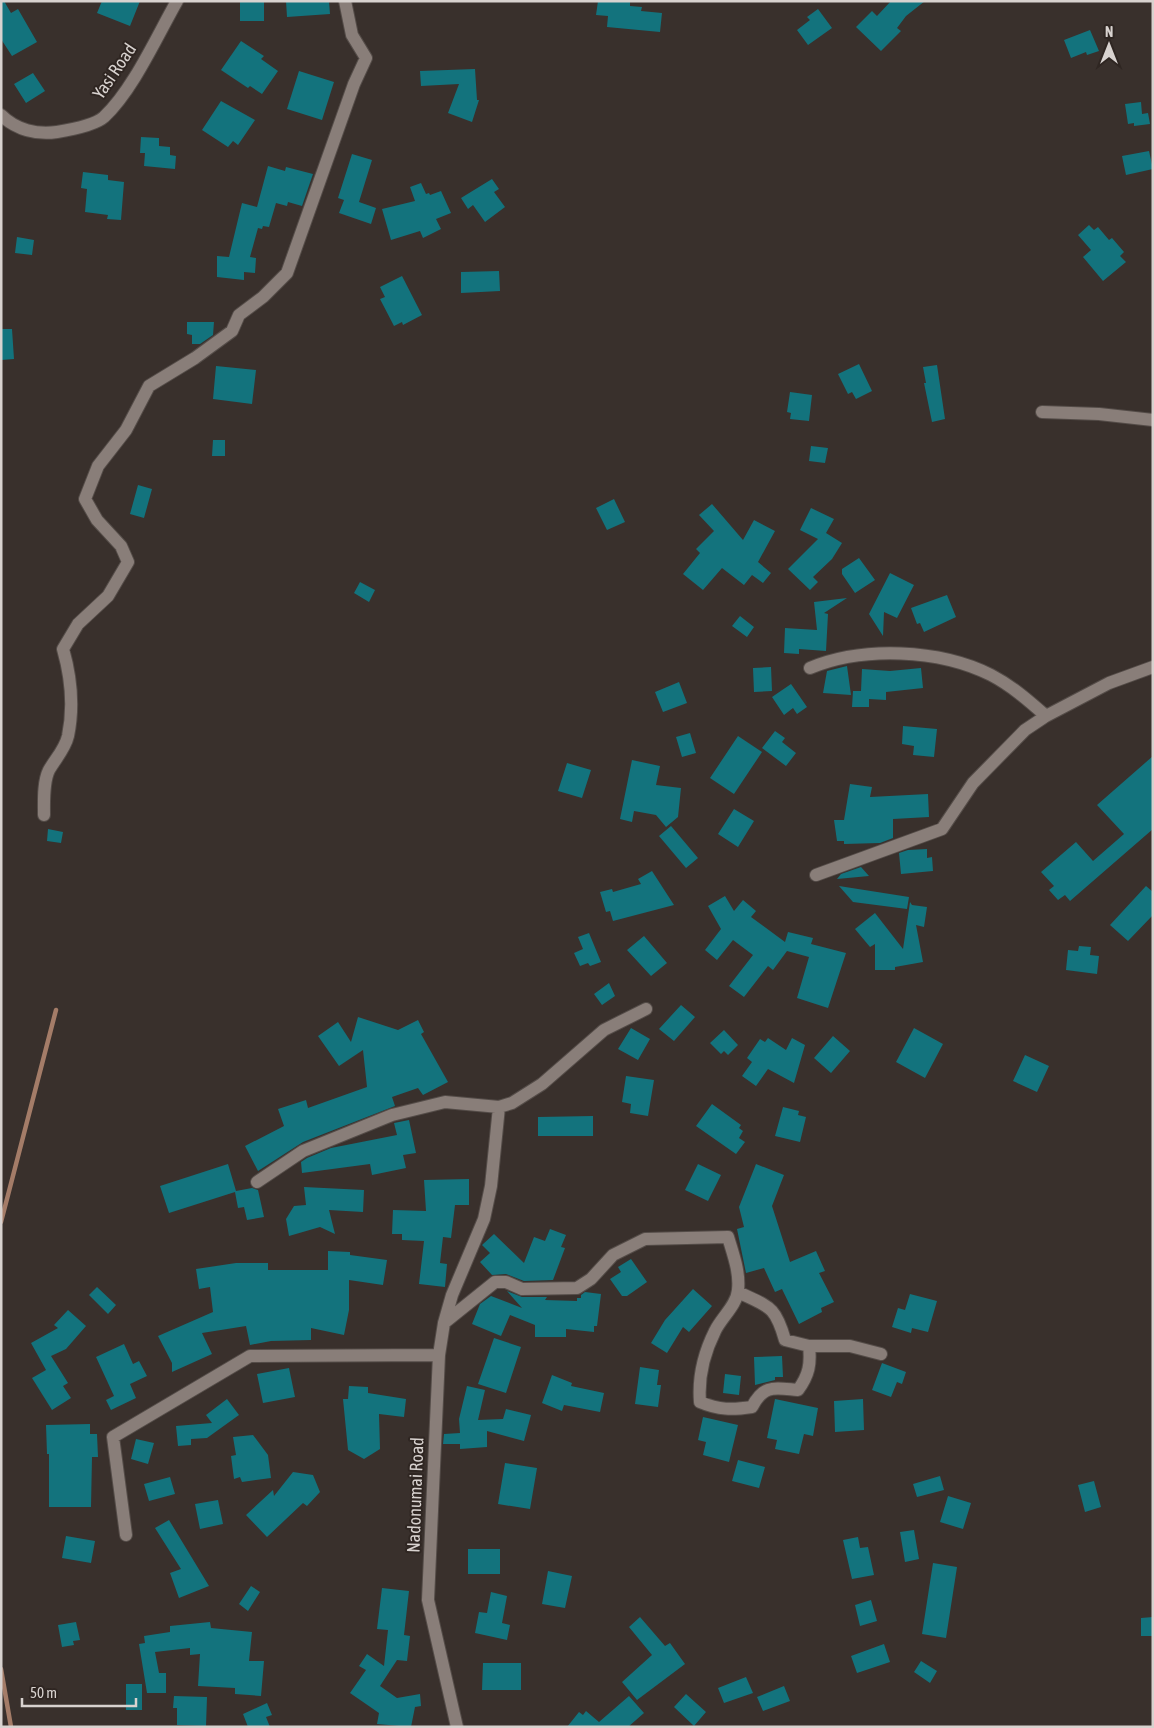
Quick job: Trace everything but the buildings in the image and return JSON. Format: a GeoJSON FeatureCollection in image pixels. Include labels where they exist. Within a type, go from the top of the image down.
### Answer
{"type":"FeatureCollection","features":[{"type":"Feature","properties":{"kind":"street","name":"Yasi Road"},"geometry":{"type":"LineString","coordinates":[[1,115],[24,130],[47,133],[73,129],[103,118],[135,74],[177,1]]}},
{"type":"Feature","properties":{"kind":"street"},"geometry":{"type":"LineString","coordinates":[[44,815],[44,796],[48,771],[62,752],[68,737],[71,686],[63,649],[78,624],[108,596],[128,562],[121,546],[97,520],[85,499],[98,466],[126,430],[149,386],[195,358],[232,331],[239,315],[263,297],[287,273],[354,84],[366,58],[352,35],[345,1]]}},
{"type":"Feature","properties":{"kind":"street"},"geometry":{"type":"LineString","coordinates":[[1042,412],[1099,414],[1153,420]]}},
{"type":"Feature","properties":{"kind":"street"},"geometry":{"type":"LineString","coordinates":[[810,668],[854,656],[909,655],[946,661],[978,669],[1002,681],[1046,716]]}},
{"type":"Feature","properties":{"kind":"street"},"geometry":{"type":"LineString","coordinates":[[816,875],[942,829],[973,783],[1014,740],[1046,716],[1109,683],[1153,667]]}},
{"type":"Feature","properties":{"kind":"street"},"geometry":{"type":"LineString","coordinates":[[257,1182],[303,1151],[392,1115],[445,1102],[499,1108],[512,1103],[542,1084],[604,1030],[646,1009]]}},
{"type":"Feature","properties":{"kind":"street","name":"Nadonumai Road"},"geometry":{"type":"LineString","coordinates":[[457,1727],[428,1600],[439,1355],[444,1323],[463,1265],[484,1220],[487,1208],[499,1108]]}},
{"type":"Feature","properties":{"kind":"street"},"geometry":{"type":"LineString","coordinates":[[444,1323],[495,1282],[506,1282],[522,1289],[576,1288],[591,1278],[613,1255],[645,1239],[728,1237],[737,1270],[738,1292],[715,1330],[700,1371],[700,1402],[716,1409],[733,1410],[752,1407],[759,1393],[770,1388],[798,1390],[806,1380],[811,1363],[809,1346]]}},
{"type":"Feature","properties":{"kind":"street"},"geometry":{"type":"LineString","coordinates":[[738,1292],[768,1306],[776,1312],[785,1340],[809,1346],[850,1346],[881,1354]]}},
{"type":"Feature","properties":{"kind":"street"},"geometry":{"type":"LineString","coordinates":[[126,1535],[113,1436],[250,1356],[439,1355]]}},
{"type":"Feature","properties":{"kind":"waterway"},"geometry":{"type":"LineString","coordinates":[[1,1222],[56,1010]]}},
{"type":"Feature","properties":{"kind":"waterway"},"geometry":{"type":"LineString","coordinates":[[1,1669],[11,1727]]}}]}
